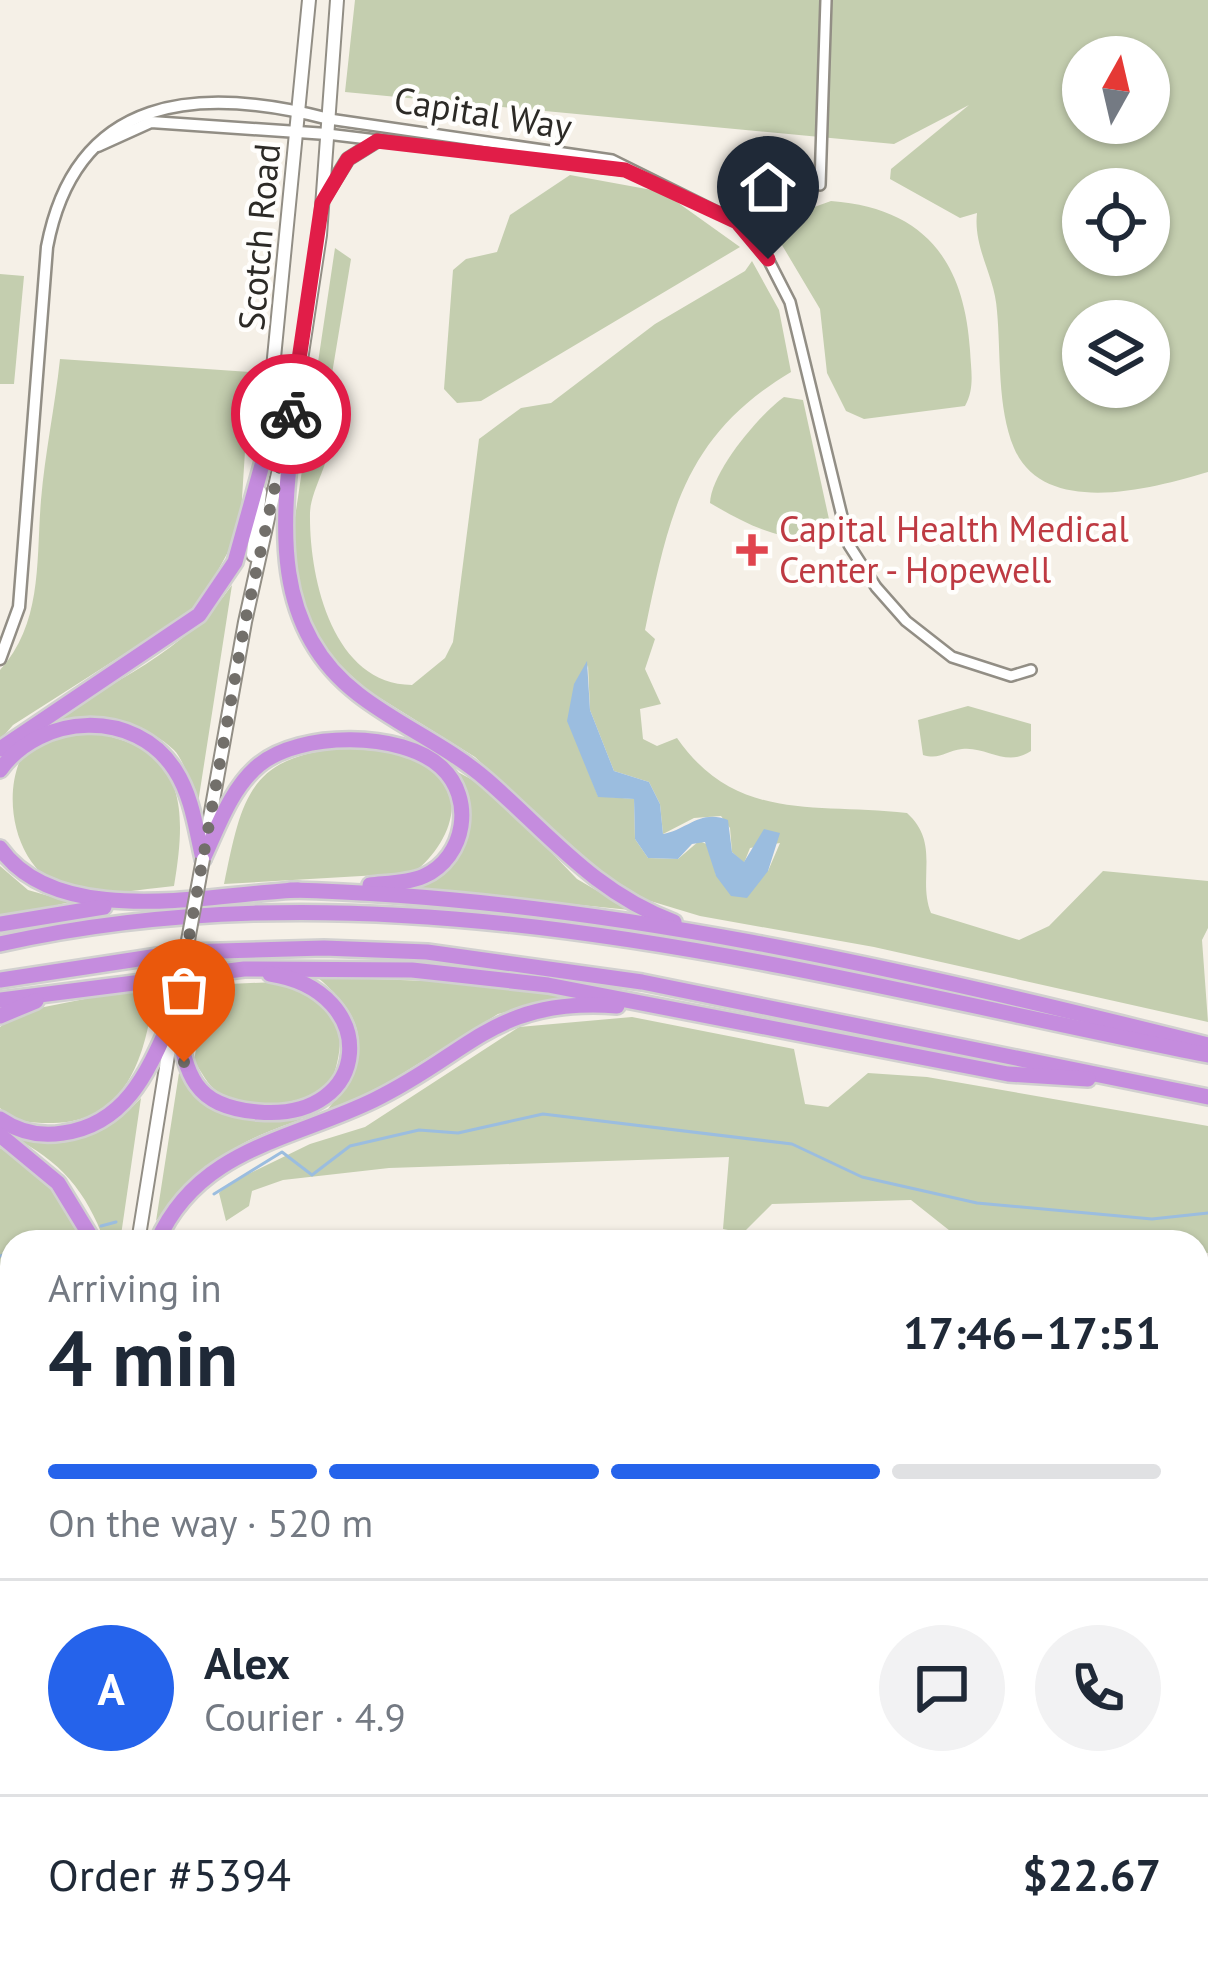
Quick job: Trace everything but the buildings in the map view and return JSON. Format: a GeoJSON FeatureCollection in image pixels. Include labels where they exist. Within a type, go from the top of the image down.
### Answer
{"type":"FeatureCollection","features":[{"type":"Feature","properties":{"kind":"highway"},"geometry":{"type":"LineString","coordinates":[[297,389],[284,564],[301,622],[330,668],[369,702],[476,770],[591,878],[647,911],[723,937]]}},
{"type":"Feature","properties":{"kind":"highway"},"geometry":{"type":"LineString","coordinates":[[0,749],[176,635],[206,608],[235,562],[265,454]]}},
{"type":"Feature","properties":{"kind":"highway"},"geometry":{"type":"LineString","coordinates":[[0,770],[23,746],[62,728],[100,725],[133,735],[160,752],[177,772],[203,859]]}},
{"type":"Feature","properties":{"kind":"highway"},"geometry":{"type":"LineString","coordinates":[[0,924],[148,899],[408,881],[437,868],[460,832],[461,802],[453,782],[431,759],[411,751],[345,740],[299,743],[269,757],[244,780],[203,859]]}},
{"type":"Feature","properties":{"kind":"highway"},"geometry":{"type":"LineString","coordinates":[[0,848],[20,871],[56,892],[148,899]]}},
{"type":"Feature","properties":{"kind":"highway"},"geometry":{"type":"LineString","coordinates":[[290,890],[498,902],[723,937],[1040,1003],[1208,1045]]}},
{"type":"Feature","properties":{"kind":"highway"},"geometry":{"type":"LineString","coordinates":[[0,944],[121,924],[230,914],[448,916],[624,939],[1208,1055]]}},
{"type":"Feature","properties":{"kind":"highway"},"geometry":{"type":"LineString","coordinates":[[0,980],[184,952],[324,947],[427,952],[642,982],[1208,1097]]}},
{"type":"Feature","properties":{"kind":"highway"},"geometry":{"type":"LineString","coordinates":[[0,1000],[214,972],[323,967],[459,974],[548,985],[1008,1074],[1063,1081],[1109,1078]]}},
{"type":"Feature","properties":{"kind":"highway"},"geometry":{"type":"LineString","coordinates":[[176,1010],[188,1072],[216,1103],[291,1113],[331,1094],[345,1072],[350,1049],[345,1021],[332,1001],[294,978],[214,972]]}},
{"type":"Feature","properties":{"kind":"highway"},"geometry":{"type":"LineString","coordinates":[[0,1016],[76,991],[143,979]]}},
{"type":"Feature","properties":{"kind":"highway"},"geometry":{"type":"LineString","coordinates":[[164,1230],[178,1205],[225,1162],[378,1099],[517,1015],[593,1004],[760,1026]]}},
{"type":"Feature","properties":{"kind":"highway"},"geometry":{"type":"LineString","coordinates":[[0,1119],[46,1135],[76,1131],[108,1117],[144,1077],[176,1010]]}},
{"type":"Feature","properties":{"kind":"highway"},"geometry":{"type":"LineString","coordinates":[[0,1135],[58,1183],[87,1230]]}},
{"type":"Feature","properties":{"kind":"main road","name":"Scotch Road"},"geometry":{"type":"LineString","coordinates":[[245,622],[299,132],[308,0]]}},
{"type":"Feature","properties":{"kind":"main road","name":"Scotch Road"},"geometry":{"type":"LineString","coordinates":[[140,1230],[245,622],[297,389],[322,203],[337,0]]}},
{"type":"Feature","properties":{"kind":"main road"},"geometry":{"type":"LineString","coordinates":[[322,203],[348,159],[377,141]]}},
{"type":"Feature","properties":{"kind":"street"},"geometry":{"type":"LineString","coordinates":[[820,185],[826,0]]}},
{"type":"Feature","properties":{"kind":"street"},"geometry":{"type":"LineString","coordinates":[[0,659],[19,607],[47,247],[54,207],[85,154],[112,126],[180,104],[301,112],[328,127]]}},
{"type":"Feature","properties":{"kind":"street"},"geometry":{"type":"LineString","coordinates":[[85,154],[151,122],[299,132],[328,127]]}},
{"type":"Feature","properties":{"kind":"street","name":"Capital Way"},"geometry":{"type":"LineString","coordinates":[[328,127],[377,141],[625,170]]}},
{"type":"Feature","properties":{"kind":"street","name":"Capital Way"},"geometry":{"type":"LineString","coordinates":[[328,127],[612,160],[737,222],[768,259],[790,302],[849,544],[876,586],[906,620],[952,657],[1011,676],[1030,670]]}},
{"type":"Feature","properties":{"kind":"green space"},"geometry":{"type":"Polygon","coordinates":[[[355,0],[1208,0],[1208,472],[1102,493],[1049,484],[1029,470],[1014,448],[1002,398],[995,298],[978,238],[977,213],[960,218],[890,179],[891,169],[969,105],[894,144],[345,92],[355,0]]]}},
{"type":"Feature","properties":{"kind":"green space"},"geometry":{"type":"Polygon","coordinates":[[[570,175],[663,192],[740,247],[481,401],[457,403],[444,389],[453,270],[466,259],[497,252],[510,215],[570,175]]]}},
{"type":"Feature","properties":{"kind":"green space"},"geometry":{"type":"Polygon","coordinates":[[[831,201],[863,206],[914,227],[948,265],[959,290],[970,350],[971,386],[965,406],[864,419],[846,411],[827,373],[820,309],[776,235],[781,219],[831,201]]]}},
{"type":"Feature","properties":{"kind":"green space"},"geometry":{"type":"Polygon","coordinates":[[[335,248],[351,259],[325,416],[330,440],[310,513],[314,567],[331,623],[344,647],[362,667],[385,680],[412,685],[445,658],[453,642],[479,439],[521,408],[551,403],[655,324],[745,271],[752,261],[779,310],[791,372],[726,423],[687,482],[663,550],[645,630],[655,639],[645,669],[661,704],[640,709],[643,739],[657,746],[677,738],[725,784],[780,804],[907,813],[926,849],[931,913],[1019,940],[1049,926],[1103,871],[1208,881],[1208,928],[1202,940],[1208,1022],[874,947],[700,916],[647,900],[590,867],[475,757],[367,690],[330,656],[310,621],[297,575],[294,524],[335,248]],[[588,665],[569,723],[598,796],[634,799],[635,839],[648,858],[678,859],[699,841],[709,845],[716,875],[768,871],[780,843],[750,848],[744,863],[732,852],[730,828],[721,816],[694,818],[663,834],[660,804],[649,782],[614,771],[590,710],[588,665]]]}},
{"type":"Feature","properties":{"kind":"green space"},"geometry":{"type":"Polygon","coordinates":[[[0,274],[24,276],[14,384],[0,384],[0,274]]]}},
{"type":"Feature","properties":{"kind":"green space"},"geometry":{"type":"Polygon","coordinates":[[[60,359],[250,372],[240,530],[198,607],[13,725],[0,740],[0,670],[24,632],[35,590],[43,482],[60,359]]]}},
{"type":"Feature","properties":{"kind":"green space"},"geometry":{"type":"Polygon","coordinates":[[[784,397],[803,400],[832,533],[785,536],[710,503],[718,476],[738,445],[784,397]]]}},
{"type":"Feature","properties":{"kind":"green space"},"geometry":{"type":"Polygon","coordinates":[[[232,585],[198,803],[178,755],[145,731],[94,720],[43,723],[170,647],[232,585]]]}},
{"type":"Feature","properties":{"kind":"green space"},"geometry":{"type":"Polygon","coordinates":[[[968,706],[1031,724],[1031,751],[1013,757],[971,749],[923,755],[918,720],[968,706]]]}},
{"type":"Feature","properties":{"kind":"green space"},"geometry":{"type":"Polygon","coordinates":[[[81,731],[140,748],[159,762],[171,780],[180,826],[174,886],[110,893],[72,890],[38,870],[26,853],[18,835],[13,794],[22,756],[81,731]]]}},
{"type":"Feature","properties":{"kind":"green space"},"geometry":{"type":"Polygon","coordinates":[[[347,748],[407,756],[439,774],[452,803],[450,819],[426,862],[413,873],[224,884],[237,827],[255,786],[289,760],[347,748]]]}},
{"type":"Feature","properties":{"kind":"green space"},"geometry":{"type":"Polygon","coordinates":[[[456,771],[491,790],[577,879],[630,910],[412,888],[446,864],[466,840],[470,811],[456,771]]]}},
{"type":"Feature","properties":{"kind":"green space"},"geometry":{"type":"Polygon","coordinates":[[[0,866],[28,890],[70,902],[0,919],[0,866]]]}},
{"type":"Feature","properties":{"kind":"green space"},"geometry":{"type":"Polygon","coordinates":[[[317,977],[456,982],[567,997],[498,1014],[365,1097],[328,1109],[352,1072],[358,1040],[347,1009],[317,977]]]}},
{"type":"Feature","properties":{"kind":"green space"},"geometry":{"type":"Polygon","coordinates":[[[276,982],[313,997],[334,1017],[340,1046],[330,1086],[275,1104],[231,1099],[211,1086],[194,1061],[207,985],[276,982]]]}},
{"type":"Feature","properties":{"kind":"green space"},"geometry":{"type":"Polygon","coordinates":[[[155,985],[140,1056],[117,1096],[101,1110],[79,1119],[46,1123],[18,1119],[0,1108],[0,1027],[19,1012],[155,985]]]}},
{"type":"Feature","properties":{"kind":"green space"},"geometry":{"type":"Polygon","coordinates":[[[632,1017],[794,1049],[805,1104],[828,1107],[868,1073],[927,1077],[1208,1126],[1208,1230],[949,1230],[911,1200],[772,1204],[746,1230],[728,1230],[723,1229],[729,1157],[389,1168],[283,1180],[252,1191],[249,1206],[226,1221],[219,1193],[228,1184],[310,1144],[365,1127],[519,1027],[632,1017]]]}},
{"type":"Feature","properties":{"kind":"green space"},"geometry":{"type":"Polygon","coordinates":[[[179,1073],[208,1101],[234,1115],[303,1119],[256,1137],[220,1158],[156,1221],[179,1073]]]}},
{"type":"Feature","properties":{"kind":"green space"},"geometry":{"type":"Polygon","coordinates":[[[141,1098],[122,1230],[100,1230],[70,1179],[11,1136],[82,1136],[126,1113],[141,1098]]]}},
{"type":"Feature","properties":{"kind":"green space"},"geometry":{"type":"Polygon","coordinates":[[[0,1148],[39,1171],[80,1230],[0,1230],[0,1148]]]}},
{"type":"Feature","properties":{"kind":"water"},"geometry":{"type":"Polygon","coordinates":[[[587,661],[590,710],[614,771],[649,782],[660,804],[663,834],[709,817],[728,820],[732,852],[744,862],[764,829],[780,833],[768,871],[747,898],[731,896],[716,876],[705,842],[692,844],[678,859],[648,858],[635,839],[634,799],[598,797],[567,721],[574,684],[587,661]]]}},
{"type":"Feature","properties":{"kind":"waterway"},"geometry":{"type":"LineString","coordinates":[[214,1194],[282,1152],[312,1175],[350,1146],[419,1130],[458,1133],[543,1114],[792,1144],[862,1177],[977,1203],[1152,1219],[1208,1213]]}},
{"type":"Feature","properties":{"kind":"waterway"},"geometry":{"type":"LineString","coordinates":[[101,1226],[116,1222]]}},
{"type":"Feature","properties":{"kind":"way so far"},"geometry":{"type":"LineString","coordinates":[[184,1062],[176,1010],[245,622],[291,414]]}},
{"type":"Feature","properties":{"kind":"place","name":"Capital Health Medical Center - Hopewell"},"geometry":{"type":"Point","coordinates":[752,550]}},
{"type":"Feature","properties":{"kind":"route"},"geometry":{"type":"LineString","coordinates":[[291,414],[304,354],[322,203],[348,159],[377,141],[625,170],[737,222],[768,259]]}}]}
